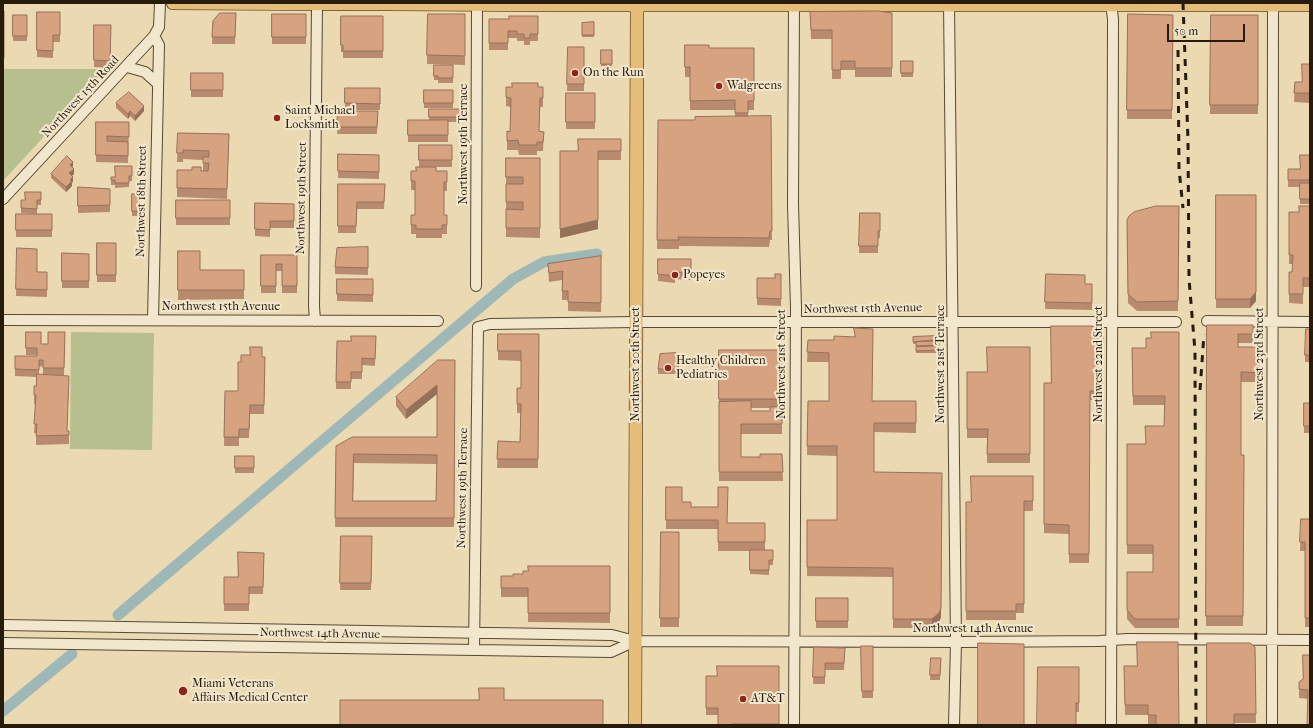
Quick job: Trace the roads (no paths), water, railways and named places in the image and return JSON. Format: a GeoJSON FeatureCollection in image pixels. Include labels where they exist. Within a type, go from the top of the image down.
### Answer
{"type":"FeatureCollection","features":[{"type":"Feature","properties":{"kind":"main road"},"geometry":{"type":"LineString","coordinates":[[173,3],[1310,5]]}},
{"type":"Feature","properties":{"kind":"main road","name":"Northwest 20th Street"},"geometry":{"type":"LineString","coordinates":[[635,725],[637,4]]}},
{"type":"Feature","properties":{"kind":"street","name":"Northwest 15th Road"},"geometry":{"type":"LineString","coordinates":[[3,199],[127,67],[154,36],[159,27],[160,3]]}},
{"type":"Feature","properties":{"kind":"street","name":"Northwest 19th Street"},"geometry":{"type":"LineString","coordinates":[[315,321],[317,4]]}},
{"type":"Feature","properties":{"kind":"street","name":"Northwest 19th Terrace"},"geometry":{"type":"LineString","coordinates":[[476,286],[477,4]]}},
{"type":"Feature","properties":{"kind":"street","name":"Northwest 21st Street"},"geometry":{"type":"LineString","coordinates":[[794,4],[793,204],[796,322],[794,725]]}},
{"type":"Feature","properties":{"kind":"street","name":"Northwest 21st Terrace"},"geometry":{"type":"LineString","coordinates":[[949,4],[956,642],[954,725]]}},
{"type":"Feature","properties":{"kind":"street","name":"Northwest 22nd Street"},"geometry":{"type":"LineString","coordinates":[[1111,4],[1113,19],[1112,725]]}},
{"type":"Feature","properties":{"kind":"street","name":"Northwest 23rd Street"},"geometry":{"type":"LineString","coordinates":[[1272,725],[1273,4]]}},
{"type":"Feature","properties":{"kind":"street","name":"Northwest 18th Street"},"geometry":{"type":"LineString","coordinates":[[154,36],[159,44],[157,82],[154,320]]}},
{"type":"Feature","properties":{"kind":"street"},"geometry":{"type":"LineString","coordinates":[[127,67],[145,72],[157,82]]}},
{"type":"Feature","properties":{"kind":"street","name":"Northwest 15th Avenue"},"geometry":{"type":"LineString","coordinates":[[3,320],[438,321]]}},
{"type":"Feature","properties":{"kind":"street","name":"Northwest 15th Avenue"},"geometry":{"type":"LineString","coordinates":[[478,327],[490,324],[636,322],[953,320],[1176,322]]}},
{"type":"Feature","properties":{"kind":"street"},"geometry":{"type":"LineString","coordinates":[[1206,321],[1310,322]]}},
{"type":"Feature","properties":{"kind":"street","name":"Northwest 19th Terrace"},"geometry":{"type":"LineString","coordinates":[[474,650],[478,327]]}},
{"type":"Feature","properties":{"kind":"street","name":"Northwest 14th Avenue"},"geometry":{"type":"LineString","coordinates":[[3,625],[612,635],[635,641],[956,642],[1310,640]]}},
{"type":"Feature","properties":{"kind":"street","name":"Northwest 14th Avenue"},"geometry":{"type":"LineString","coordinates":[[3,643],[611,652],[635,641]]}},
{"type":"Feature","properties":{"kind":"waterway"},"geometry":{"type":"LineString","coordinates":[[118,615],[513,279],[544,262],[597,254]]}},
{"type":"Feature","properties":{"kind":"waterway"},"geometry":{"type":"LineString","coordinates":[[3,711],[72,654]]}},
{"type":"Feature","properties":{"kind":"railway"},"geometry":{"type":"LineString","coordinates":[[1183,3],[1188,140],[1189,279],[1195,351],[1196,725]]}},
{"type":"Feature","properties":{"kind":"railway"},"geometry":{"type":"LineString","coordinates":[[1178,50],[1179,169],[1183,208]]}},
{"type":"Feature","properties":{"kind":"railway"},"geometry":{"type":"LineString","coordinates":[[1200,390],[1204,334]]}},
{"type":"Feature","properties":{"kind":"place","name":"On the Run"},"geometry":{"type":"Point","coordinates":[575,73]}},
{"type":"Feature","properties":{"kind":"place","name":"Walgreens"},"geometry":{"type":"Point","coordinates":[719,86]}},
{"type":"Feature","properties":{"kind":"place","name":"Saint Michael Locksmith"},"geometry":{"type":"Point","coordinates":[277,118]}},
{"type":"Feature","properties":{"kind":"place","name":"Popeyes"},"geometry":{"type":"Point","coordinates":[675,275]}},
{"type":"Feature","properties":{"kind":"place","name":"Healthy Children Pediatrics"},"geometry":{"type":"Point","coordinates":[668,368]}},
{"type":"Feature","properties":{"kind":"place","name":"Miami Veterans Affairs Medical Center"},"geometry":{"type":"Point","coordinates":[183,691]}},
{"type":"Feature","properties":{"kind":"place","name":"AT&T"},"geometry":{"type":"Point","coordinates":[743,699]}}]}
